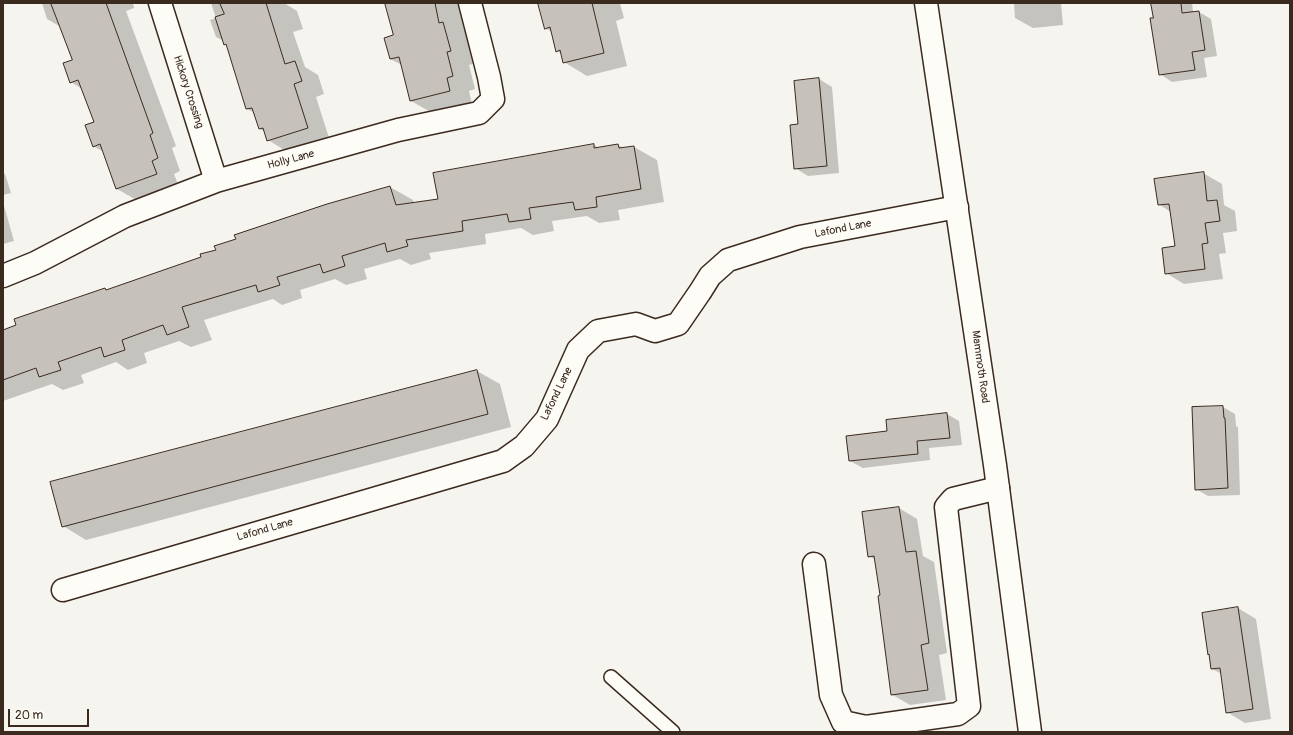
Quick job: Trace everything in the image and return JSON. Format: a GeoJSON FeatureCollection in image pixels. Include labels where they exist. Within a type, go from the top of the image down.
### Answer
{"type":"FeatureCollection","features":[{"type":"Feature","properties":{"kind":"street","name":"Hickory Crossing"},"geometry":{"type":"LineString","coordinates":[[160,3],[216,181]]}},
{"type":"Feature","properties":{"kind":"street","name":"Holly Lane"},"geometry":{"type":"LineString","coordinates":[[3,276],[35,263],[125,216],[216,181],[398,130],[479,113],[493,99],[489,77],[470,3]]}},
{"type":"Feature","properties":{"kind":"street","name":"Mammoth Road"},"geometry":{"type":"LineString","coordinates":[[926,3],[998,488],[1030,732]]}},
{"type":"Feature","properties":{"kind":"street","name":"Lafond Lane"},"geometry":{"type":"LineString","coordinates":[[63,590],[503,461],[524,446],[547,419],[578,350],[598,331],[636,324],[655,331],[678,324],[710,276],[728,260],[800,237],[956,207]]}},
{"type":"Feature","properties":{"kind":"street"},"geometry":{"type":"LineString","coordinates":[[814,564],[830,695],[843,722],[866,727],[958,714],[970,706],[946,507],[953,500],[998,488]]}},
{"type":"Feature","properties":{"kind":"lane"},"geometry":{"type":"LineString","coordinates":[[611,677],[673,732]]}},
{"type":"Feature","properties":{"kind":"building"},"geometry":{"type":"Polygon","coordinates":[[[51,3],[106,3],[153,133],[150,135],[158,158],[152,161],[157,174],[116,189],[100,144],[93,147],[85,125],[94,122],[78,80],[70,83],[63,63],[72,60],[51,3]]]}},
{"type":"Feature","properties":{"kind":"building"},"geometry":{"type":"Polygon","coordinates":[[[220,3],[266,3],[285,64],[295,61],[302,81],[294,84],[308,128],[267,141],[263,128],[259,129],[252,108],[246,109],[226,44],[224,45],[215,17],[224,14],[220,3]]]}},
{"type":"Feature","properties":{"kind":"building"},"geometry":{"type":"Polygon","coordinates":[[[385,3],[435,3],[439,23],[443,22],[451,51],[447,52],[453,76],[447,78],[450,91],[410,101],[399,57],[390,59],[384,38],[393,35],[385,3]]]}},
{"type":"Feature","properties":{"kind":"building"},"geometry":{"type":"Polygon","coordinates":[[[538,3],[592,3],[604,53],[563,63],[560,50],[556,52],[550,27],[545,29],[538,3]]]}},
{"type":"Feature","properties":{"kind":"building"},"geometry":{"type":"Polygon","coordinates":[[[1151,3],[1181,3],[1182,13],[1199,11],[1205,50],[1192,52],[1195,70],[1159,75],[1150,18],[1153,18],[1151,3]]]}},
{"type":"Feature","properties":{"kind":"building"},"geometry":{"type":"Polygon","coordinates":[[[819,78],[827,166],[794,169],[790,125],[798,124],[794,81],[819,78]]]}},
{"type":"Feature","properties":{"kind":"building"},"geometry":{"type":"Polygon","coordinates":[[[594,144],[594,148],[618,144],[619,148],[634,146],[641,189],[596,197],[597,207],[575,210],[573,202],[529,208],[531,219],[509,222],[507,214],[462,221],[463,231],[406,240],[408,246],[387,252],[385,243],[342,256],[345,266],[323,273],[320,264],[277,277],[280,285],[258,292],[256,285],[182,307],[189,327],[167,335],[163,325],[122,340],[125,350],[104,357],[101,347],[58,362],[61,370],[39,377],[36,368],[3,380],[3,330],[16,325],[14,319],[105,288],[106,290],[201,257],[200,254],[216,250],[214,246],[236,239],[234,235],[327,204],[390,186],[396,205],[438,199],[433,173],[594,144]]]}},
{"type":"Feature","properties":{"kind":"building"},"geometry":{"type":"Polygon","coordinates":[[[1204,172],[1207,201],[1217,200],[1220,221],[1205,223],[1208,243],[1202,244],[1205,269],[1165,274],[1162,248],[1175,246],[1169,204],[1158,205],[1154,179],[1204,172]]]}},
{"type":"Feature","properties":{"kind":"building"},"geometry":{"type":"Polygon","coordinates":[[[477,370],[488,414],[62,527],[50,482],[477,370]]]}},
{"type":"Feature","properties":{"kind":"building"},"geometry":{"type":"Polygon","coordinates":[[[1223,406],[1225,418],[1228,488],[1195,490],[1192,407],[1223,406]]]}},
{"type":"Feature","properties":{"kind":"building"},"geometry":{"type":"Polygon","coordinates":[[[947,413],[950,438],[917,441],[918,454],[849,461],[846,436],[887,431],[886,420],[947,413]]]}},
{"type":"Feature","properties":{"kind":"building"},"geometry":{"type":"Polygon","coordinates":[[[899,507],[906,552],[916,551],[929,643],[921,645],[928,690],[891,695],[878,596],[880,595],[874,556],[868,557],[862,512],[899,507]]]}},
{"type":"Feature","properties":{"kind":"building"},"geometry":{"type":"Polygon","coordinates":[[[1238,607],[1253,709],[1226,713],[1220,668],[1211,669],[1202,613],[1238,607]]]}}]}
